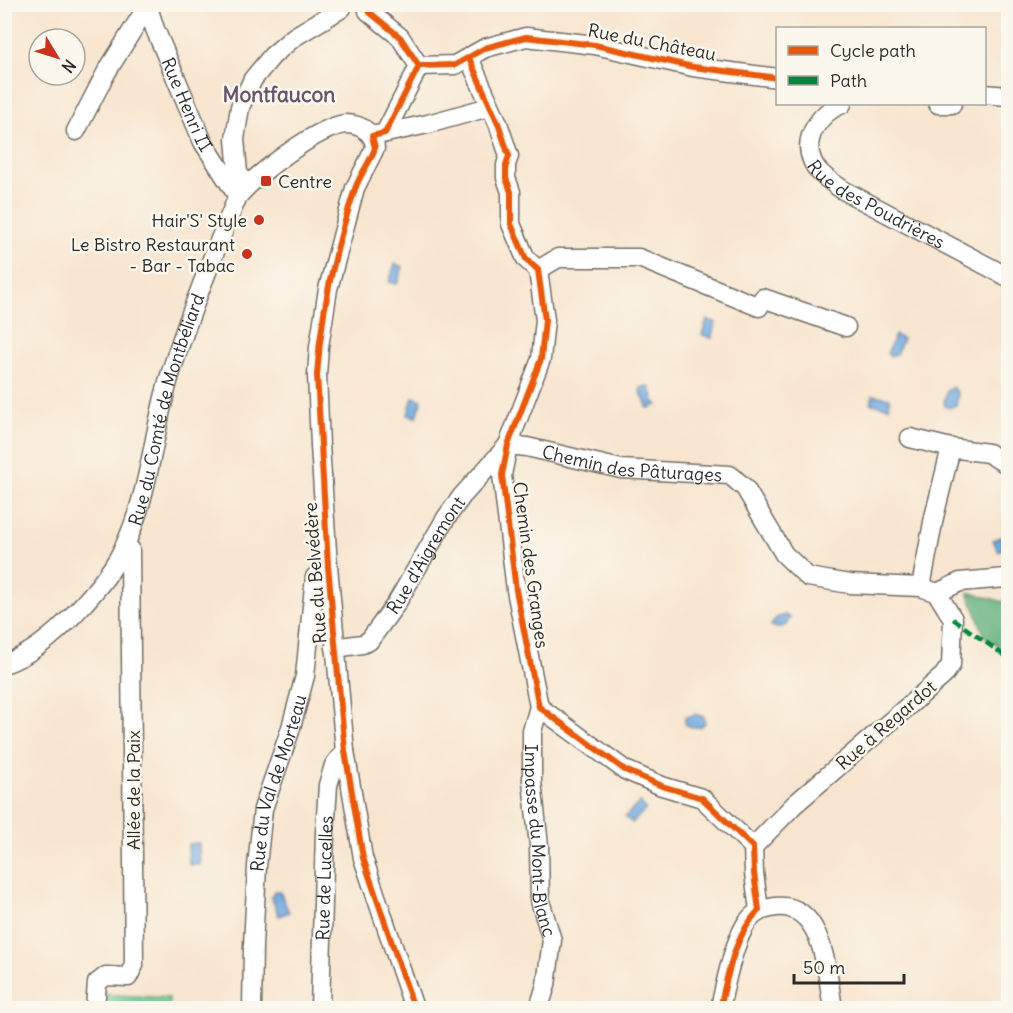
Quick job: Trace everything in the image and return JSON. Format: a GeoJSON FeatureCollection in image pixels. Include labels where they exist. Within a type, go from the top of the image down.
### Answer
{"type":"FeatureCollection","features":[{"type":"Feature","properties":{"kind":"street","name":"Rue Henri II"},"geometry":{"type":"LineString","coordinates":[[76,131],[106,73],[148,5]]}},
{"type":"Feature","properties":{"kind":"street","name":"Rue Henri II"},"geometry":{"type":"LineString","coordinates":[[148,5],[203,142],[242,191]]}},
{"type":"Feature","properties":{"kind":"street"},"geometry":{"type":"LineString","coordinates":[[419,66],[400,37],[370,8],[339,6],[294,37],[272,56],[253,79],[240,107],[235,139],[242,191],[307,141],[327,129],[344,124],[354,124],[379,135],[489,107]]}},
{"type":"Feature","properties":{"kind":"street","name":"Rue du Château"},"geometry":{"type":"LineString","coordinates":[[419,66],[455,65],[485,48],[526,37],[595,45],[693,67],[776,78]]}},
{"type":"Feature","properties":{"kind":"street","name":"Chemin des Granges"},"geometry":{"type":"LineString","coordinates":[[469,58],[498,123],[509,156],[506,178],[511,192],[511,224],[526,259],[538,270],[545,320],[542,359],[508,445],[502,475],[515,579],[539,707]]}},
{"type":"Feature","properties":{"kind":"street","name":"Rue du Belvédère"},"geometry":{"type":"LineString","coordinates":[[414,1008],[363,858],[345,751],[328,566],[318,403],[319,347],[328,289],[355,188],[379,135],[419,66]]}},
{"type":"Feature","properties":{"kind":"street"},"geometry":{"type":"LineString","coordinates":[[986,94],[1008,96]]}},
{"type":"Feature","properties":{"kind":"street","name":"Rue des Poudrières"},"geometry":{"type":"LineString","coordinates":[[839,105],[831,108],[818,122],[809,140],[811,160],[820,173],[843,190],[1008,278]]}},
{"type":"Feature","properties":{"kind":"street","name":"Rue du Comté de Montbéliard"},"geometry":{"type":"LineString","coordinates":[[4,664],[35,648],[69,620],[95,592],[125,547],[141,504],[168,384],[181,339],[242,191]]}},
{"type":"Feature","properties":{"kind":"street"},"geometry":{"type":"LineString","coordinates":[[538,270],[558,258],[639,258],[759,308],[763,297],[846,327]]}},
{"type":"Feature","properties":{"kind":"street"},"geometry":{"type":"LineString","coordinates":[[910,438],[988,453],[1008,465]]}},
{"type":"Feature","properties":{"kind":"street","name":"Chemin des Pâturages"},"geometry":{"type":"LineString","coordinates":[[508,445],[527,447],[621,469],[730,475],[745,488],[784,554],[808,577],[850,584],[929,590]]}},
{"type":"Feature","properties":{"kind":"street","name":"Rue d'Aigremont"},"geometry":{"type":"LineString","coordinates":[[335,648],[369,641],[396,604],[446,518],[462,496],[508,445]]}},
{"type":"Feature","properties":{"kind":"street"},"geometry":{"type":"LineString","coordinates":[[951,447],[934,517],[929,590],[960,582],[1006,578]]}},
{"type":"Feature","properties":{"kind":"street","name":"Allée de la Paix"},"geometry":{"type":"LineString","coordinates":[[95,1008],[97,983],[106,976],[128,977],[134,965],[131,561],[130,549],[125,547]]}},
{"type":"Feature","properties":{"kind":"street","name":"Rue du Val de Morteau"},"geometry":{"type":"LineString","coordinates":[[252,1008],[252,946],[263,809],[290,731],[305,676],[315,577],[328,566]]}},
{"type":"Feature","properties":{"kind":"street","name":"Rue à Regardot"},"geometry":{"type":"LineString","coordinates":[[753,847],[795,804],[943,676],[951,665],[953,619],[929,590]]}},
{"type":"Feature","properties":{"kind":"street"},"geometry":{"type":"LineString","coordinates":[[539,707],[625,770],[662,786],[702,798],[753,847],[759,910]]}},
{"type":"Feature","properties":{"kind":"street","name":"Impasse du Mont-Blanc"},"geometry":{"type":"LineString","coordinates":[[539,707],[532,731],[532,781],[539,846],[540,901],[552,940],[546,985],[540,1008]]}},
{"type":"Feature","properties":{"kind":"street","name":"Rue de Lucelles"},"geometry":{"type":"LineString","coordinates":[[320,1008],[323,867],[328,785],[334,765],[345,751]]}},
{"type":"Feature","properties":{"kind":"street"},"geometry":{"type":"LineString","coordinates":[[720,1008],[730,963],[747,922],[759,910],[790,907],[804,916],[818,934],[833,1008]]}},
{"type":"Feature","properties":{"kind":"green space"},"geometry":{"type":"Polygon","coordinates":[[[968,592],[1008,603],[1008,652],[985,637],[968,592]]]}},
{"type":"Feature","properties":{"kind":"green space"},"geometry":{"type":"Polygon","coordinates":[[[100,994],[169,998],[169,1008],[99,1008],[100,994]]]}},
{"type":"Feature","properties":{"kind":"water"},"geometry":{"type":"Polygon","coordinates":[[[395,264],[403,267],[397,284],[389,282],[395,264]]]}},
{"type":"Feature","properties":{"kind":"water"},"geometry":{"type":"Polygon","coordinates":[[[707,320],[716,322],[712,338],[702,335],[707,320]]]}},
{"type":"Feature","properties":{"kind":"water"},"geometry":{"type":"Polygon","coordinates":[[[895,335],[903,339],[896,354],[891,356],[887,354],[895,335]]]}},
{"type":"Feature","properties":{"kind":"water"},"geometry":{"type":"Polygon","coordinates":[[[650,387],[654,401],[658,405],[648,408],[640,391],[641,388],[650,387]]]}},
{"type":"Feature","properties":{"kind":"water"},"geometry":{"type":"Polygon","coordinates":[[[952,387],[958,393],[956,405],[949,408],[944,402],[947,390],[952,387]]]}},
{"type":"Feature","properties":{"kind":"water"},"geometry":{"type":"Polygon","coordinates":[[[873,395],[890,398],[889,407],[871,404],[873,395]]]}},
{"type":"Feature","properties":{"kind":"water"},"geometry":{"type":"Polygon","coordinates":[[[413,397],[422,400],[417,417],[408,415],[413,397]]]}},
{"type":"Feature","properties":{"kind":"water"},"geometry":{"type":"Polygon","coordinates":[[[1008,534],[1008,547],[998,551],[993,540],[1008,534]]]}},
{"type":"Feature","properties":{"kind":"water"},"geometry":{"type":"Polygon","coordinates":[[[785,615],[790,618],[786,625],[778,628],[771,626],[776,618],[785,615]]]}},
{"type":"Feature","properties":{"kind":"water"},"geometry":{"type":"Polygon","coordinates":[[[695,714],[704,717],[705,723],[696,727],[685,724],[685,718],[695,714]]]}},
{"type":"Feature","properties":{"kind":"water"},"geometry":{"type":"Polygon","coordinates":[[[640,802],[646,809],[632,823],[625,817],[640,802]]]}},
{"type":"Feature","properties":{"kind":"water"},"geometry":{"type":"Polygon","coordinates":[[[199,843],[200,865],[189,865],[188,844],[199,843]]]}},
{"type":"Feature","properties":{"kind":"water"},"geometry":{"type":"Polygon","coordinates":[[[274,891],[280,892],[289,912],[279,916],[271,897],[274,891]]]}},
{"type":"Feature","properties":{"kind":"marked path"},"geometry":{"type":"LineString","coordinates":[[953,619],[1008,658]]}},
{"type":"Feature","properties":{"kind":"cycle path"},"geometry":{"type":"LineString","coordinates":[[371,4],[368,11],[400,37],[419,66]]}},
{"type":"Feature","properties":{"kind":"cycle path"},"geometry":{"type":"LineString","coordinates":[[419,66],[455,65],[485,48],[526,37],[595,45],[693,67],[776,78]]}},
{"type":"Feature","properties":{"kind":"cycle path"},"geometry":{"type":"LineString","coordinates":[[469,58],[498,123],[509,156],[506,178],[511,192],[511,224],[526,259],[538,270],[545,320],[541,359],[508,445],[502,475],[516,590],[539,707],[625,770],[662,786],[702,798],[753,847],[759,910],[750,920],[738,943],[720,1008]]}},
{"type":"Feature","properties":{"kind":"cycle path"},"geometry":{"type":"LineString","coordinates":[[414,1008],[363,858],[345,751],[328,566],[317,375],[322,328],[335,258],[355,189],[375,148],[372,136],[385,133],[419,66]]}},
{"type":"Feature","properties":{"kind":"place","name":"Centre"},"geometry":{"type":"Point","coordinates":[266,181]}},
{"type":"Feature","properties":{"kind":"place","name":"Hair'S' Style"},"geometry":{"type":"Point","coordinates":[259,220]}},
{"type":"Feature","properties":{"kind":"place","name":"Le Bistro Restaurant - Bar - Tabac"},"geometry":{"type":"Point","coordinates":[247,254]}},
{"type":"Feature","properties":{"kind":"district","name":"Montfaucon"},"geometry":{"type":"Point","coordinates":[279,94]}}]}
